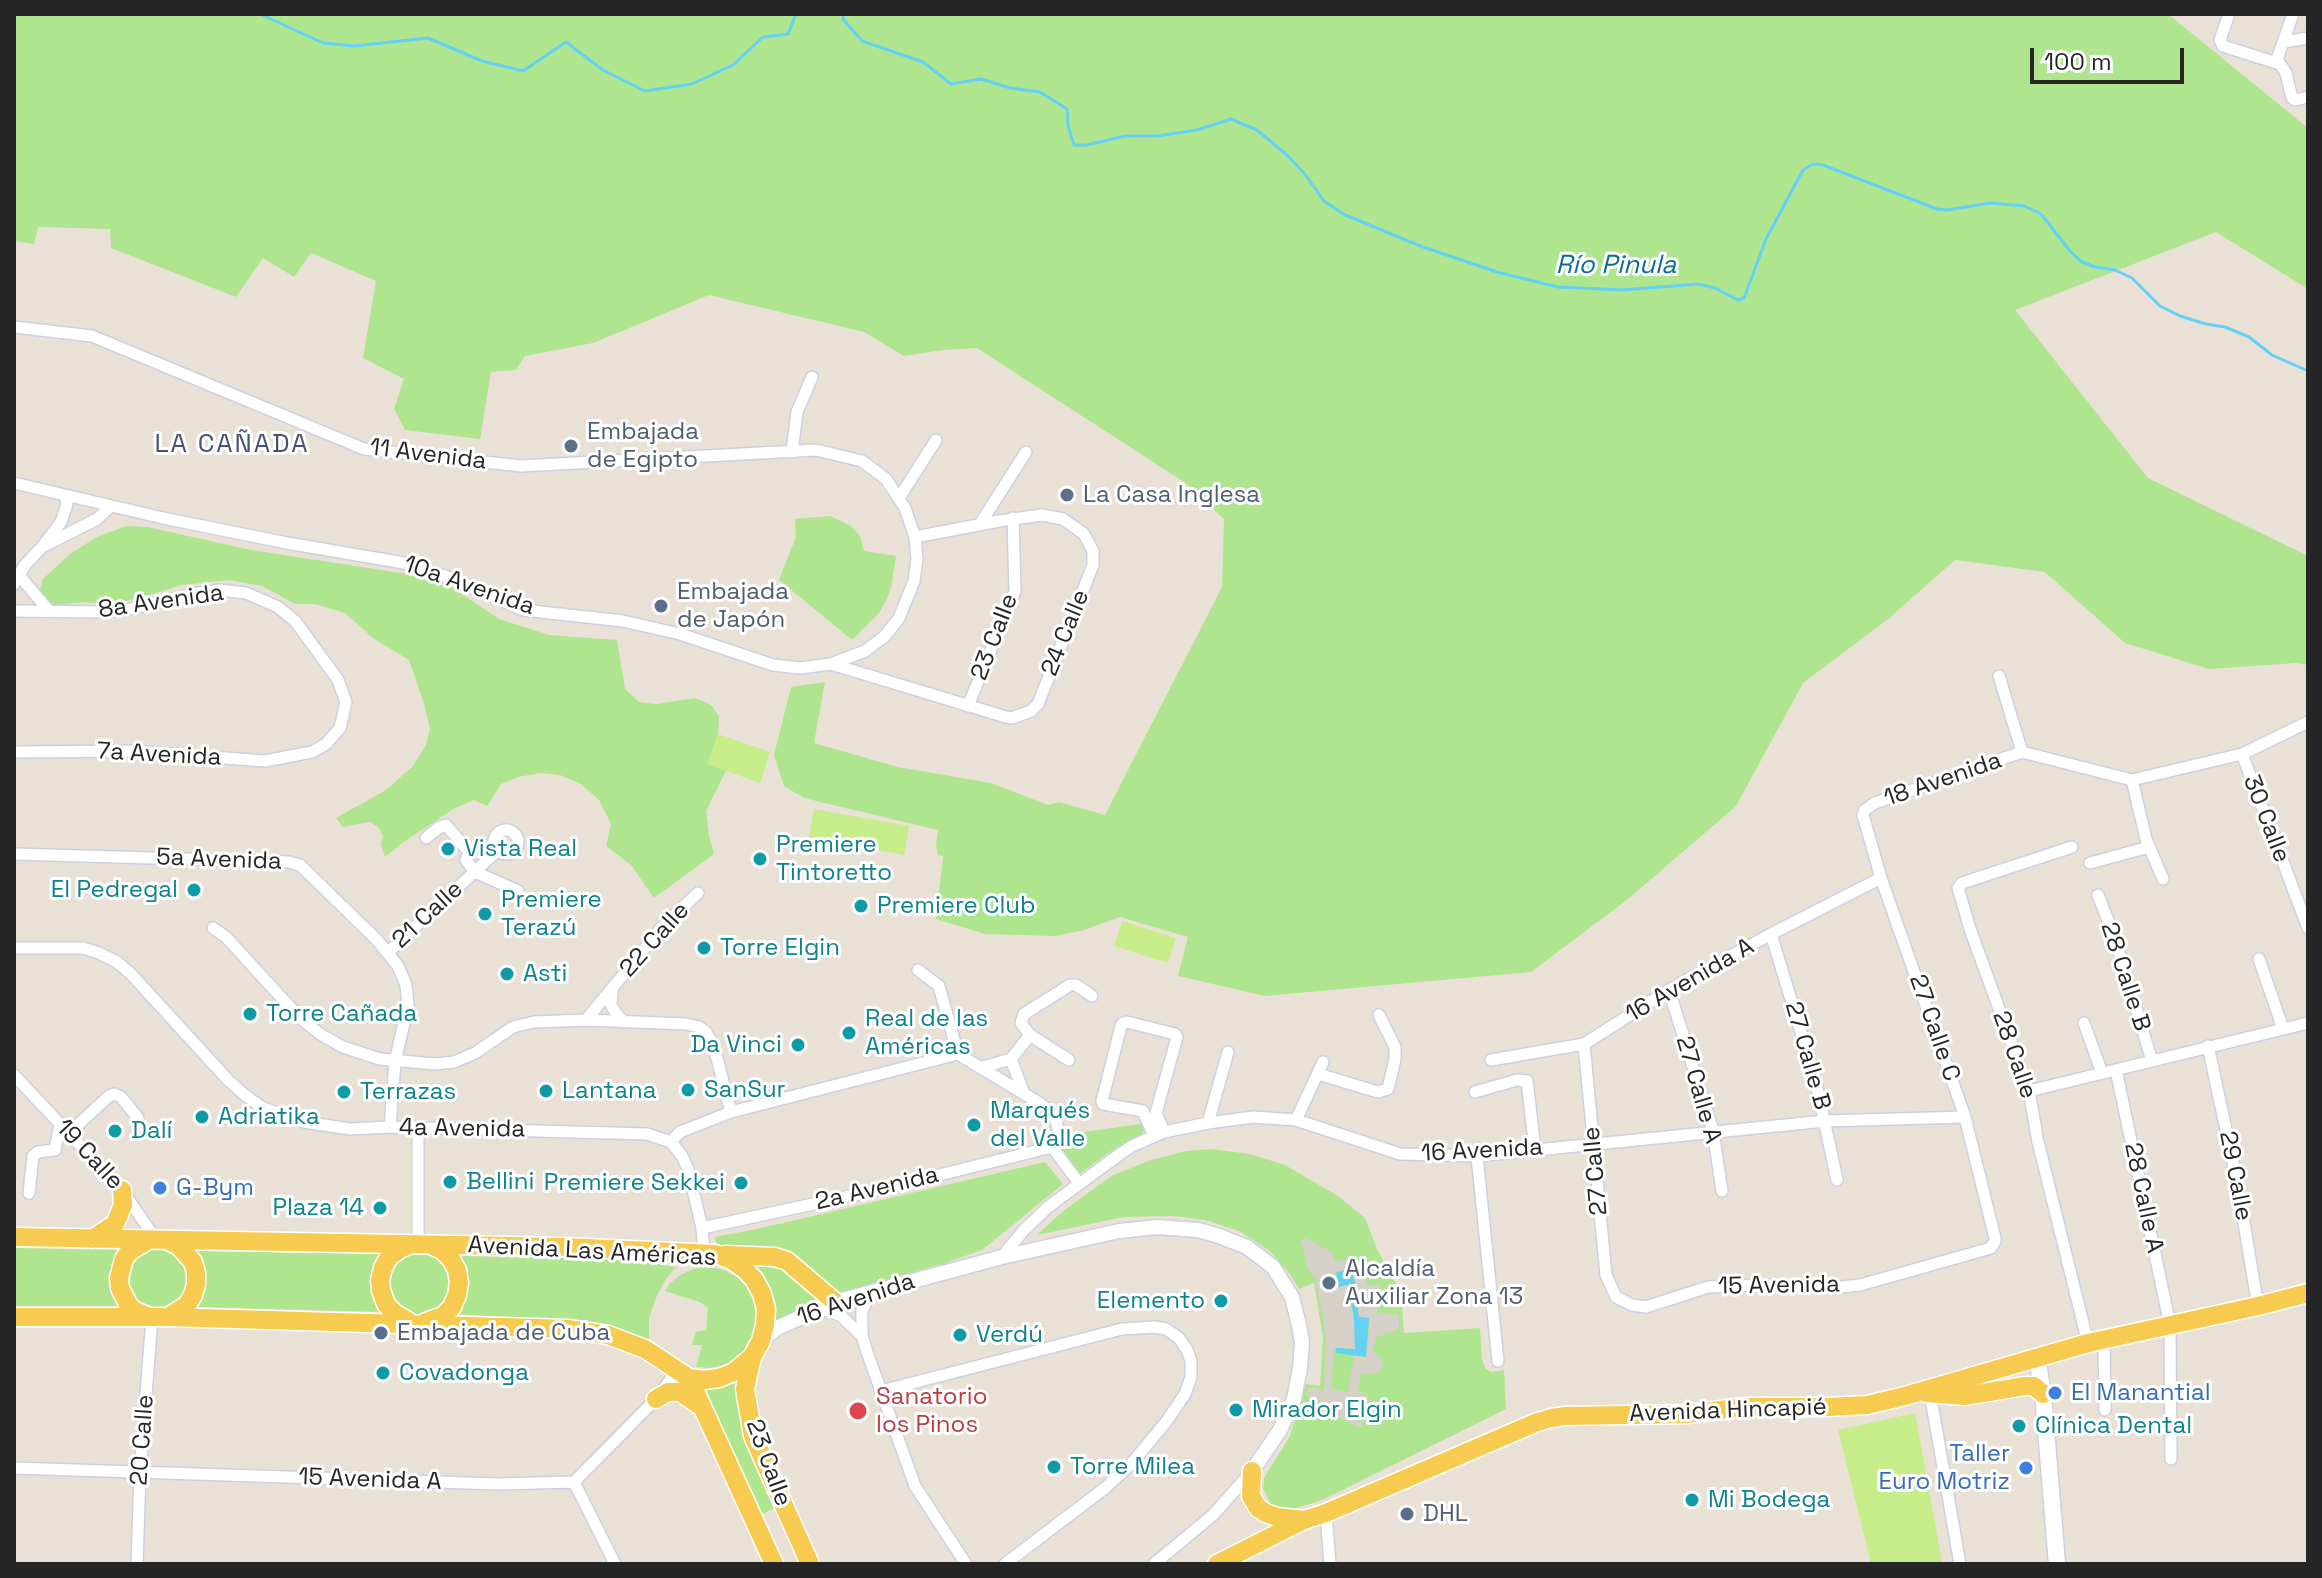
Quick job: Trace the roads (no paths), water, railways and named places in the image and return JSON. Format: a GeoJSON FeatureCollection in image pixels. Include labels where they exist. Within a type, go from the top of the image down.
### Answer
{"type":"FeatureCollection","features":[{"type":"Feature","properties":{"kind":"main road"},"geometry":{"type":"LineString","coordinates":[[92,1239],[115,1224],[123,1205],[122,1190]]}},
{"type":"Feature","properties":{"kind":"main road","name":"Avenida Las Américas"},"geometry":{"type":"LineString","coordinates":[[14,1237],[629,1249],[704,1244],[743,1268],[762,1294],[766,1309],[765,1325],[756,1349]]}},
{"type":"Feature","properties":{"kind":"main road"},"geometry":{"type":"LineString","coordinates":[[158,1241],[179,1246],[187,1253],[196,1273],[193,1295],[178,1312],[156,1317],[133,1310],[120,1288],[119,1278],[124,1259],[138,1245],[158,1241]]}},
{"type":"Feature","properties":{"kind":"main road"},"geometry":{"type":"LineString","coordinates":[[420,1244],[442,1250],[451,1259],[459,1283],[452,1307],[443,1316],[416,1323],[394,1313],[386,1304],[380,1280],[389,1257],[400,1249],[420,1244]]}},
{"type":"Feature","properties":{"kind":"main road"},"geometry":{"type":"LineString","coordinates":[[704,1244],[787,1261],[835,1302]]}},
{"type":"Feature","properties":{"kind":"main road","name":"Avenida Hincapié"},"geometry":{"type":"LineString","coordinates":[[1217,1564],[1304,1520],[1551,1418],[1687,1414],[1746,1407],[1867,1405],[2096,1341],[2308,1293]]}},
{"type":"Feature","properties":{"kind":"main road"},"geometry":{"type":"LineString","coordinates":[[14,1317],[156,1317],[568,1329],[608,1335],[645,1349],[683,1375],[704,1380],[734,1372],[756,1349]]}},
{"type":"Feature","properties":{"kind":"main road","name":"23 Calle"},"geometry":{"type":"LineString","coordinates":[[756,1349],[745,1389],[753,1436],[810,1564]]}},
{"type":"Feature","properties":{"kind":"main road"},"geometry":{"type":"LineString","coordinates":[[2037,1357],[2043,1394],[2057,1564]]}},
{"type":"Feature","properties":{"kind":"main road","name":"23 Calle"},"geometry":{"type":"LineString","coordinates":[[683,1375],[703,1409],[774,1564]]}},
{"type":"Feature","properties":{"kind":"main road"},"geometry":{"type":"LineString","coordinates":[[1907,1395],[1965,1396],[2025,1386],[2034,1386],[2043,1394]]}},
{"type":"Feature","properties":{"kind":"main road"},"geometry":{"type":"LineString","coordinates":[[656,1399],[668,1392],[680,1392],[703,1409]]}},
{"type":"Feature","properties":{"kind":"main road"},"geometry":{"type":"LineString","coordinates":[[1252,1471],[1251,1496],[1258,1508],[1277,1517],[1304,1520]]}},
{"type":"Feature","properties":{"kind":"main road"},"geometry":{"type":"LineString","coordinates":[[756,1525],[786,1511]]}},
{"type":"Feature","properties":{"kind":"street"},"geometry":{"type":"LineString","coordinates":[[2229,14],[2220,40],[2223,46],[2276,62],[2284,68],[2292,98],[2308,97]]}},
{"type":"Feature","properties":{"kind":"street"},"geometry":{"type":"LineString","coordinates":[[2276,62],[2293,14]]}},
{"type":"Feature","properties":{"kind":"street"},"geometry":{"type":"LineString","coordinates":[[2283,42],[2308,38]]}},
{"type":"Feature","properties":{"kind":"street","name":"11 Avenida"},"geometry":{"type":"LineString","coordinates":[[14,327],[92,336],[364,449],[521,466],[816,450],[862,461],[886,479],[899,498]]}},
{"type":"Feature","properties":{"kind":"street"},"geometry":{"type":"LineString","coordinates":[[792,452],[797,412],[812,377]]}},
{"type":"Feature","properties":{"kind":"street"},"geometry":{"type":"LineString","coordinates":[[831,664],[865,651],[885,636],[899,618],[914,581],[917,559],[915,537],[899,498],[936,440]]}},
{"type":"Feature","properties":{"kind":"street"},"geometry":{"type":"LineString","coordinates":[[980,524],[1026,452]]}},
{"type":"Feature","properties":{"kind":"street","name":"10a Avenida"},"geometry":{"type":"LineString","coordinates":[[14,483],[287,543],[410,564],[456,580],[523,610],[623,621],[680,634],[773,665],[800,668],[831,664],[1012,718]]}},
{"type":"Feature","properties":{"kind":"street"},"geometry":{"type":"LineString","coordinates":[[49,611],[16,579],[61,522],[67,504],[65,495]]}},
{"type":"Feature","properties":{"kind":"street"},"geometry":{"type":"LineString","coordinates":[[42,547],[97,519],[111,506]]}},
{"type":"Feature","properties":{"kind":"street","name":"24 Calle"},"geometry":{"type":"LineString","coordinates":[[1012,718],[1031,711],[1038,704],[1093,565],[1093,551],[1084,534],[1073,524],[1042,515],[1013,518]]}},
{"type":"Feature","properties":{"kind":"street"},"geometry":{"type":"LineString","coordinates":[[915,537],[1013,518]]}},
{"type":"Feature","properties":{"kind":"street","name":"23 Calle"},"geometry":{"type":"LineString","coordinates":[[968,706],[1015,591],[1013,518]]}},
{"type":"Feature","properties":{"kind":"street","name":"8a Avenida"},"geometry":{"type":"LineString","coordinates":[[14,611],[126,610],[219,590],[246,593],[271,603],[296,622],[338,680],[345,695],[345,712],[336,734],[319,749],[304,754]]}},
{"type":"Feature","properties":{"kind":"street"},"geometry":{"type":"LineString","coordinates":[[1999,676],[2022,752],[2132,780],[2242,754],[2308,722]]}},
{"type":"Feature","properties":{"kind":"street","name":"7a Avenida"},"geometry":{"type":"LineString","coordinates":[[14,752],[133,751],[265,761],[304,754]]}},
{"type":"Feature","properties":{"kind":"street","name":"18 Avenida"},"geometry":{"type":"LineString","coordinates":[[1865,810],[1875,803],[2022,752]]}},
{"type":"Feature","properties":{"kind":"street","name":"30 Calle"},"geometry":{"type":"LineString","coordinates":[[2242,754],[2308,926]]}},
{"type":"Feature","properties":{"kind":"street"},"geometry":{"type":"LineString","coordinates":[[2132,780],[2149,847],[2163,879]]}},
{"type":"Feature","properties":{"kind":"street","name":"27 Calle C"},"geometry":{"type":"LineString","coordinates":[[1865,810],[1863,819],[1881,878],[1965,1117],[1995,1238],[1991,1248]]}},
{"type":"Feature","properties":{"kind":"street"},"geometry":{"type":"LineString","coordinates":[[426,838],[442,826],[450,828],[468,850],[466,860],[475,872],[518,891]]}},
{"type":"Feature","properties":{"kind":"street","name":"28 Calle"},"geometry":{"type":"LineString","coordinates":[[2072,847],[1962,883],[1958,888],[2029,1091],[2038,1142],[2096,1341],[2105,1410]]}},
{"type":"Feature","properties":{"kind":"street"},"geometry":{"type":"LineString","coordinates":[[2090,863],[2149,847]]}},
{"type":"Feature","properties":{"kind":"street","name":"21 Calle"},"geometry":{"type":"LineString","coordinates":[[390,1127],[395,1062],[408,996],[403,976],[387,953],[497,851]]}},
{"type":"Feature","properties":{"kind":"street","name":"5a Avenida"},"geometry":{"type":"LineString","coordinates":[[14,854],[296,863],[387,953]]}},
{"type":"Feature","properties":{"kind":"street","name":"16 Avenida A"},"geometry":{"type":"LineString","coordinates":[[1491,1060],[1584,1044],[1669,990],[1881,878]]}},
{"type":"Feature","properties":{"kind":"street","name":"22 Calle"},"geometry":{"type":"LineString","coordinates":[[586,1020],[663,926],[698,893]]}},
{"type":"Feature","properties":{"kind":"street","name":"28 Calle B"},"geometry":{"type":"LineString","coordinates":[[2098,895],[2114,936],[2152,1061]]}},
{"type":"Feature","properties":{"kind":"street"},"geometry":{"type":"LineString","coordinates":[[213,928],[226,937],[300,1018],[320,1034],[343,1047],[395,1062],[454,1062],[475,1053],[504,1031],[522,1024],[586,1020],[699,1027],[706,1032],[718,1058],[731,1112]]}},
{"type":"Feature","properties":{"kind":"street","name":"27 Calle B"},"geometry":{"type":"LineString","coordinates":[[1771,934],[1815,1078],[1837,1180]]}},
{"type":"Feature","properties":{"kind":"street","name":"4a Avenida"},"geometry":{"type":"LineString","coordinates":[[14,948],[83,948],[117,962],[246,1096],[263,1108],[304,1122],[350,1129],[390,1127],[637,1133],[671,1142]]}},
{"type":"Feature","properties":{"kind":"street"},"geometry":{"type":"LineString","coordinates":[[2259,959],[2283,1029]]}},
{"type":"Feature","properties":{"kind":"street"},"geometry":{"type":"LineString","coordinates":[[918,970],[934,980],[941,990],[958,1054]]}},
{"type":"Feature","properties":{"kind":"street"},"geometry":{"type":"LineString","coordinates":[[1069,1060],[1030,1035],[1021,1023],[1024,1014],[1067,987],[1076,985],[1092,996]]}},
{"type":"Feature","properties":{"kind":"street","name":"22 Calle"},"geometry":{"type":"LineString","coordinates":[[612,988],[611,1005],[624,1022]]}},
{"type":"Feature","properties":{"kind":"street","name":"27 Calle A"},"geometry":{"type":"LineString","coordinates":[[1669,990],[1713,1131],[1722,1191]]}},
{"type":"Feature","properties":{"kind":"street"},"geometry":{"type":"LineString","coordinates":[[1296,1120],[1321,1068],[1370,1091],[1383,1092],[1388,1089],[1395,1047],[1379,1015]]}},
{"type":"Feature","properties":{"kind":"street"},"geometry":{"type":"LineString","coordinates":[[1123,1023],[1175,1034],[1177,1037],[1156,1113],[1159,1134],[1143,1111],[1103,1104],[1102,1101],[1123,1023]]}},
{"type":"Feature","properties":{"kind":"street"},"geometry":{"type":"LineString","coordinates":[[2084,1023],[2102,1073]]}},
{"type":"Feature","properties":{"kind":"street"},"geometry":{"type":"LineString","coordinates":[[2029,1091],[2308,1023]]}},
{"type":"Feature","properties":{"kind":"street"},"geometry":{"type":"LineString","coordinates":[[983,1067],[1011,1059],[1030,1035]]}},
{"type":"Feature","properties":{"kind":"street","name":"27 Calle"},"geometry":{"type":"LineString","coordinates":[[1584,1044],[1606,1275],[1616,1297]]}},
{"type":"Feature","properties":{"kind":"street","name":"29 Calle"},"geometry":{"type":"LineString","coordinates":[[2208,1046],[2236,1176],[2258,1306]]}},
{"type":"Feature","properties":{"kind":"street"},"geometry":{"type":"LineString","coordinates":[[1208,1123],[1228,1052]]}},
{"type":"Feature","properties":{"kind":"street"},"geometry":{"type":"LineString","coordinates":[[704,1244],[685,1163],[671,1142],[680,1132],[731,1112],[958,1054],[1041,1104],[1055,1117],[1058,1136],[1052,1147],[1079,1183]]}},
{"type":"Feature","properties":{"kind":"street"},"geometry":{"type":"LineString","coordinates":[[1011,1059],[1024,1094]]}},
{"type":"Feature","properties":{"kind":"street","name":"28 Calle A"},"geometry":{"type":"LineString","coordinates":[[2116,1070],[2170,1325],[2171,1459]]}},
{"type":"Feature","properties":{"kind":"street","name":"19 Calle"},"geometry":{"type":"LineString","coordinates":[[14,1075],[122,1190],[158,1241]]}},
{"type":"Feature","properties":{"kind":"street"},"geometry":{"type":"LineString","coordinates":[[1475,1092],[1517,1080],[1527,1081],[1535,1149]]}},
{"type":"Feature","properties":{"kind":"street"},"geometry":{"type":"LineString","coordinates":[[14,1089],[27,1090]]}},
{"type":"Feature","properties":{"kind":"street"},"geometry":{"type":"LineString","coordinates":[[29,1193],[33,1156],[38,1152],[55,1150],[64,1129],[109,1096],[114,1094],[121,1097],[138,1118]]}},
{"type":"Feature","properties":{"kind":"street","name":"16 Avenida"},"geometry":{"type":"LineString","coordinates":[[1002,1257],[1048,1207],[1132,1146],[1159,1134],[1208,1123],[1253,1117],[1296,1120],[1400,1154],[1477,1156],[1825,1121],[1965,1117]]}},
{"type":"Feature","properties":{"kind":"street"},"geometry":{"type":"LineString","coordinates":[[418,1129],[420,1244]]}},
{"type":"Feature","properties":{"kind":"street","name":"2a Avenida"},"geometry":{"type":"LineString","coordinates":[[704,1244],[887,1188],[1052,1147]]}},
{"type":"Feature","properties":{"kind":"street"},"geometry":{"type":"LineString","coordinates":[[1477,1156],[1498,1361]]}},
{"type":"Feature","properties":{"kind":"street","name":"16 Avenida"},"geometry":{"type":"LineString","coordinates":[[756,1349],[777,1328],[835,1302],[879,1289],[1119,1231],[1157,1227],[1198,1230],[1241,1243],[1258,1255],[1273,1267],[1296,1308],[1302,1342],[1294,1399],[1280,1430],[1252,1471]]}},
{"type":"Feature","properties":{"kind":"street","name":"15 Avenida"},"geometry":{"type":"LineString","coordinates":[[1616,1297],[1632,1305],[1646,1307],[1708,1287],[1765,1285],[1832,1288],[1860,1285],[1991,1248]]}},
{"type":"Feature","properties":{"kind":"street"},"geometry":{"type":"LineString","coordinates":[[879,1289],[869,1296],[864,1305],[862,1336],[915,1486],[966,1564]]}},
{"type":"Feature","properties":{"kind":"street"},"geometry":{"type":"LineString","coordinates":[[812,1312],[834,1312],[846,1319],[862,1336]]}},
{"type":"Feature","properties":{"kind":"street","name":"20 Calle"},"geometry":{"type":"LineString","coordinates":[[137,1564],[140,1472],[156,1317]]}},
{"type":"Feature","properties":{"kind":"street"},"geometry":{"type":"LineString","coordinates":[[881,1391],[1122,1329],[1166,1329],[1179,1338],[1191,1361],[1191,1377],[1185,1394],[1166,1422],[1131,1464],[1082,1507],[1005,1564]]}},
{"type":"Feature","properties":{"kind":"street"},"geometry":{"type":"LineString","coordinates":[[615,1564],[574,1482],[683,1375]]}},
{"type":"Feature","properties":{"kind":"street"},"geometry":{"type":"LineString","coordinates":[[1930,1393],[1960,1564]]}},
{"type":"Feature","properties":{"kind":"street","name":"15 Avenida A"},"geometry":{"type":"LineString","coordinates":[[14,1468],[498,1484],[574,1482]]}},
{"type":"Feature","properties":{"kind":"street"},"geometry":{"type":"LineString","coordinates":[[1154,1564],[1213,1515],[1252,1471]]}},
{"type":"Feature","properties":{"kind":"street"},"geometry":{"type":"LineString","coordinates":[[1326,1513],[1330,1564]]}},
{"type":"Feature","properties":{"kind":"water"},"geometry":{"type":"Polygon","coordinates":[[[1351,1270],[1362,1303],[1357,1305],[1359,1317],[1369,1318],[1366,1357],[1336,1353],[1336,1348],[1355,1349],[1349,1290],[1347,1285],[1339,1287],[1336,1272],[1351,1270]]]}},
{"type":"Feature","properties":{"kind":"waterway","name":"Río Pinula"},"geometry":{"type":"LineString","coordinates":[[260,14],[323,43],[354,46],[428,38],[482,61],[523,71],[566,42],[603,70],[645,91],[692,84],[733,65],[763,37],[788,34],[796,14]]}},
{"type":"Feature","properties":{"kind":"waterway","name":"Río Pinula"},"geometry":{"type":"LineString","coordinates":[[843,14],[843,19],[862,41],[923,62],[951,84],[981,79],[1010,88],[1040,92],[1067,109],[1074,145],[1125,136],[1157,136],[1197,130],[1231,119],[1257,130],[1287,155],[1324,201],[1345,215],[1423,247],[1497,272],[1558,287],[1622,290],[1698,284],[1715,288],[1738,300],[1744,298],[1766,239],[1803,170],[1813,164],[1823,165],[1937,209],[1991,203],[2024,206],[2041,214],[2082,262],[2115,270],[2132,278],[2160,306],[2180,316],[2225,327],[2249,337],[2272,355],[2308,371]]}},
{"type":"Feature","properties":{"kind":"place","name":"Embajada de Egipto"},"geometry":{"type":"Point","coordinates":[571,446]}},
{"type":"Feature","properties":{"kind":"place","name":"La Casa Inglesa"},"geometry":{"type":"Point","coordinates":[1067,495]}},
{"type":"Feature","properties":{"kind":"place","name":"Embajada de Japón"},"geometry":{"type":"Point","coordinates":[661,606]}},
{"type":"Feature","properties":{"kind":"place","name":"Vista Real"},"geometry":{"type":"Point","coordinates":[448,849]}},
{"type":"Feature","properties":{"kind":"place","name":"Premiere Tintoretto"},"geometry":{"type":"Point","coordinates":[760,859]}},
{"type":"Feature","properties":{"kind":"place","name":"El Pedregal"},"geometry":{"type":"Point","coordinates":[194,890]}},
{"type":"Feature","properties":{"kind":"place","name":"Premiere Club"},"geometry":{"type":"Point","coordinates":[861,906]}},
{"type":"Feature","properties":{"kind":"place","name":"Premiere Terazú"},"geometry":{"type":"Point","coordinates":[485,914]}},
{"type":"Feature","properties":{"kind":"place","name":"Torre Elgin"},"geometry":{"type":"Point","coordinates":[704,948]}},
{"type":"Feature","properties":{"kind":"place","name":"Asti"},"geometry":{"type":"Point","coordinates":[507,974]}},
{"type":"Feature","properties":{"kind":"place","name":"Torre Cañada"},"geometry":{"type":"Point","coordinates":[250,1014]}},
{"type":"Feature","properties":{"kind":"place","name":"Real de las Américas"},"geometry":{"type":"Point","coordinates":[849,1033]}},
{"type":"Feature","properties":{"kind":"place","name":"Da Vinci"},"geometry":{"type":"Point","coordinates":[798,1045]}},
{"type":"Feature","properties":{"kind":"place","name":"SanSur"},"geometry":{"type":"Point","coordinates":[688,1090]}},
{"type":"Feature","properties":{"kind":"place","name":"Lantana"},"geometry":{"type":"Point","coordinates":[546,1091]}},
{"type":"Feature","properties":{"kind":"place","name":"Terrazas"},"geometry":{"type":"Point","coordinates":[344,1092]}},
{"type":"Feature","properties":{"kind":"place","name":"Adriatika"},"geometry":{"type":"Point","coordinates":[202,1117]}},
{"type":"Feature","properties":{"kind":"place","name":"Marqués del Valle"},"geometry":{"type":"Point","coordinates":[974,1125]}},
{"type":"Feature","properties":{"kind":"place","name":"Dalí"},"geometry":{"type":"Point","coordinates":[115,1131]}},
{"type":"Feature","properties":{"kind":"place","name":"Bellini"},"geometry":{"type":"Point","coordinates":[450,1182]}},
{"type":"Feature","properties":{"kind":"place","name":"Premiere Sekkei"},"geometry":{"type":"Point","coordinates":[741,1183]}},
{"type":"Feature","properties":{"kind":"place","name":"G-Bym"},"geometry":{"type":"Point","coordinates":[160,1188]}},
{"type":"Feature","properties":{"kind":"place","name":"Plaza 14"},"geometry":{"type":"Point","coordinates":[380,1208]}},
{"type":"Feature","properties":{"kind":"place","name":"Alcaldía Auxiliar Zona 13"},"geometry":{"type":"Point","coordinates":[1329,1283]}},
{"type":"Feature","properties":{"kind":"place","name":"Elemento"},"geometry":{"type":"Point","coordinates":[1221,1301]}},
{"type":"Feature","properties":{"kind":"place","name":"Embajada de Cuba"},"geometry":{"type":"Point","coordinates":[381,1333]}},
{"type":"Feature","properties":{"kind":"place","name":"Verdú"},"geometry":{"type":"Point","coordinates":[960,1335]}},
{"type":"Feature","properties":{"kind":"place","name":"Covadonga"},"geometry":{"type":"Point","coordinates":[383,1373]}},
{"type":"Feature","properties":{"kind":"place","name":"El Manantial"},"geometry":{"type":"Point","coordinates":[2055,1393]}},
{"type":"Feature","properties":{"kind":"place","name":"Mirador Elgin"},"geometry":{"type":"Point","coordinates":[1236,1410]}},
{"type":"Feature","properties":{"kind":"place","name":"Sanatorio los Pinos"},"geometry":{"type":"Point","coordinates":[858,1411]}},
{"type":"Feature","properties":{"kind":"place","name":"Clínica Dental"},"geometry":{"type":"Point","coordinates":[2019,1426]}},
{"type":"Feature","properties":{"kind":"place","name":"Torre Milea"},"geometry":{"type":"Point","coordinates":[1054,1467]}},
{"type":"Feature","properties":{"kind":"place","name":"Taller Euro Motriz"},"geometry":{"type":"Point","coordinates":[2026,1468]}},
{"type":"Feature","properties":{"kind":"place","name":"Mi Bodega"},"geometry":{"type":"Point","coordinates":[1692,1500]}},
{"type":"Feature","properties":{"kind":"place","name":"DHL"},"geometry":{"type":"Point","coordinates":[1407,1514]}},
{"type":"Feature","properties":{"kind":"district","name":"LA CAÑADA"},"geometry":{"type":"Point","coordinates":[232,445]}}]}
